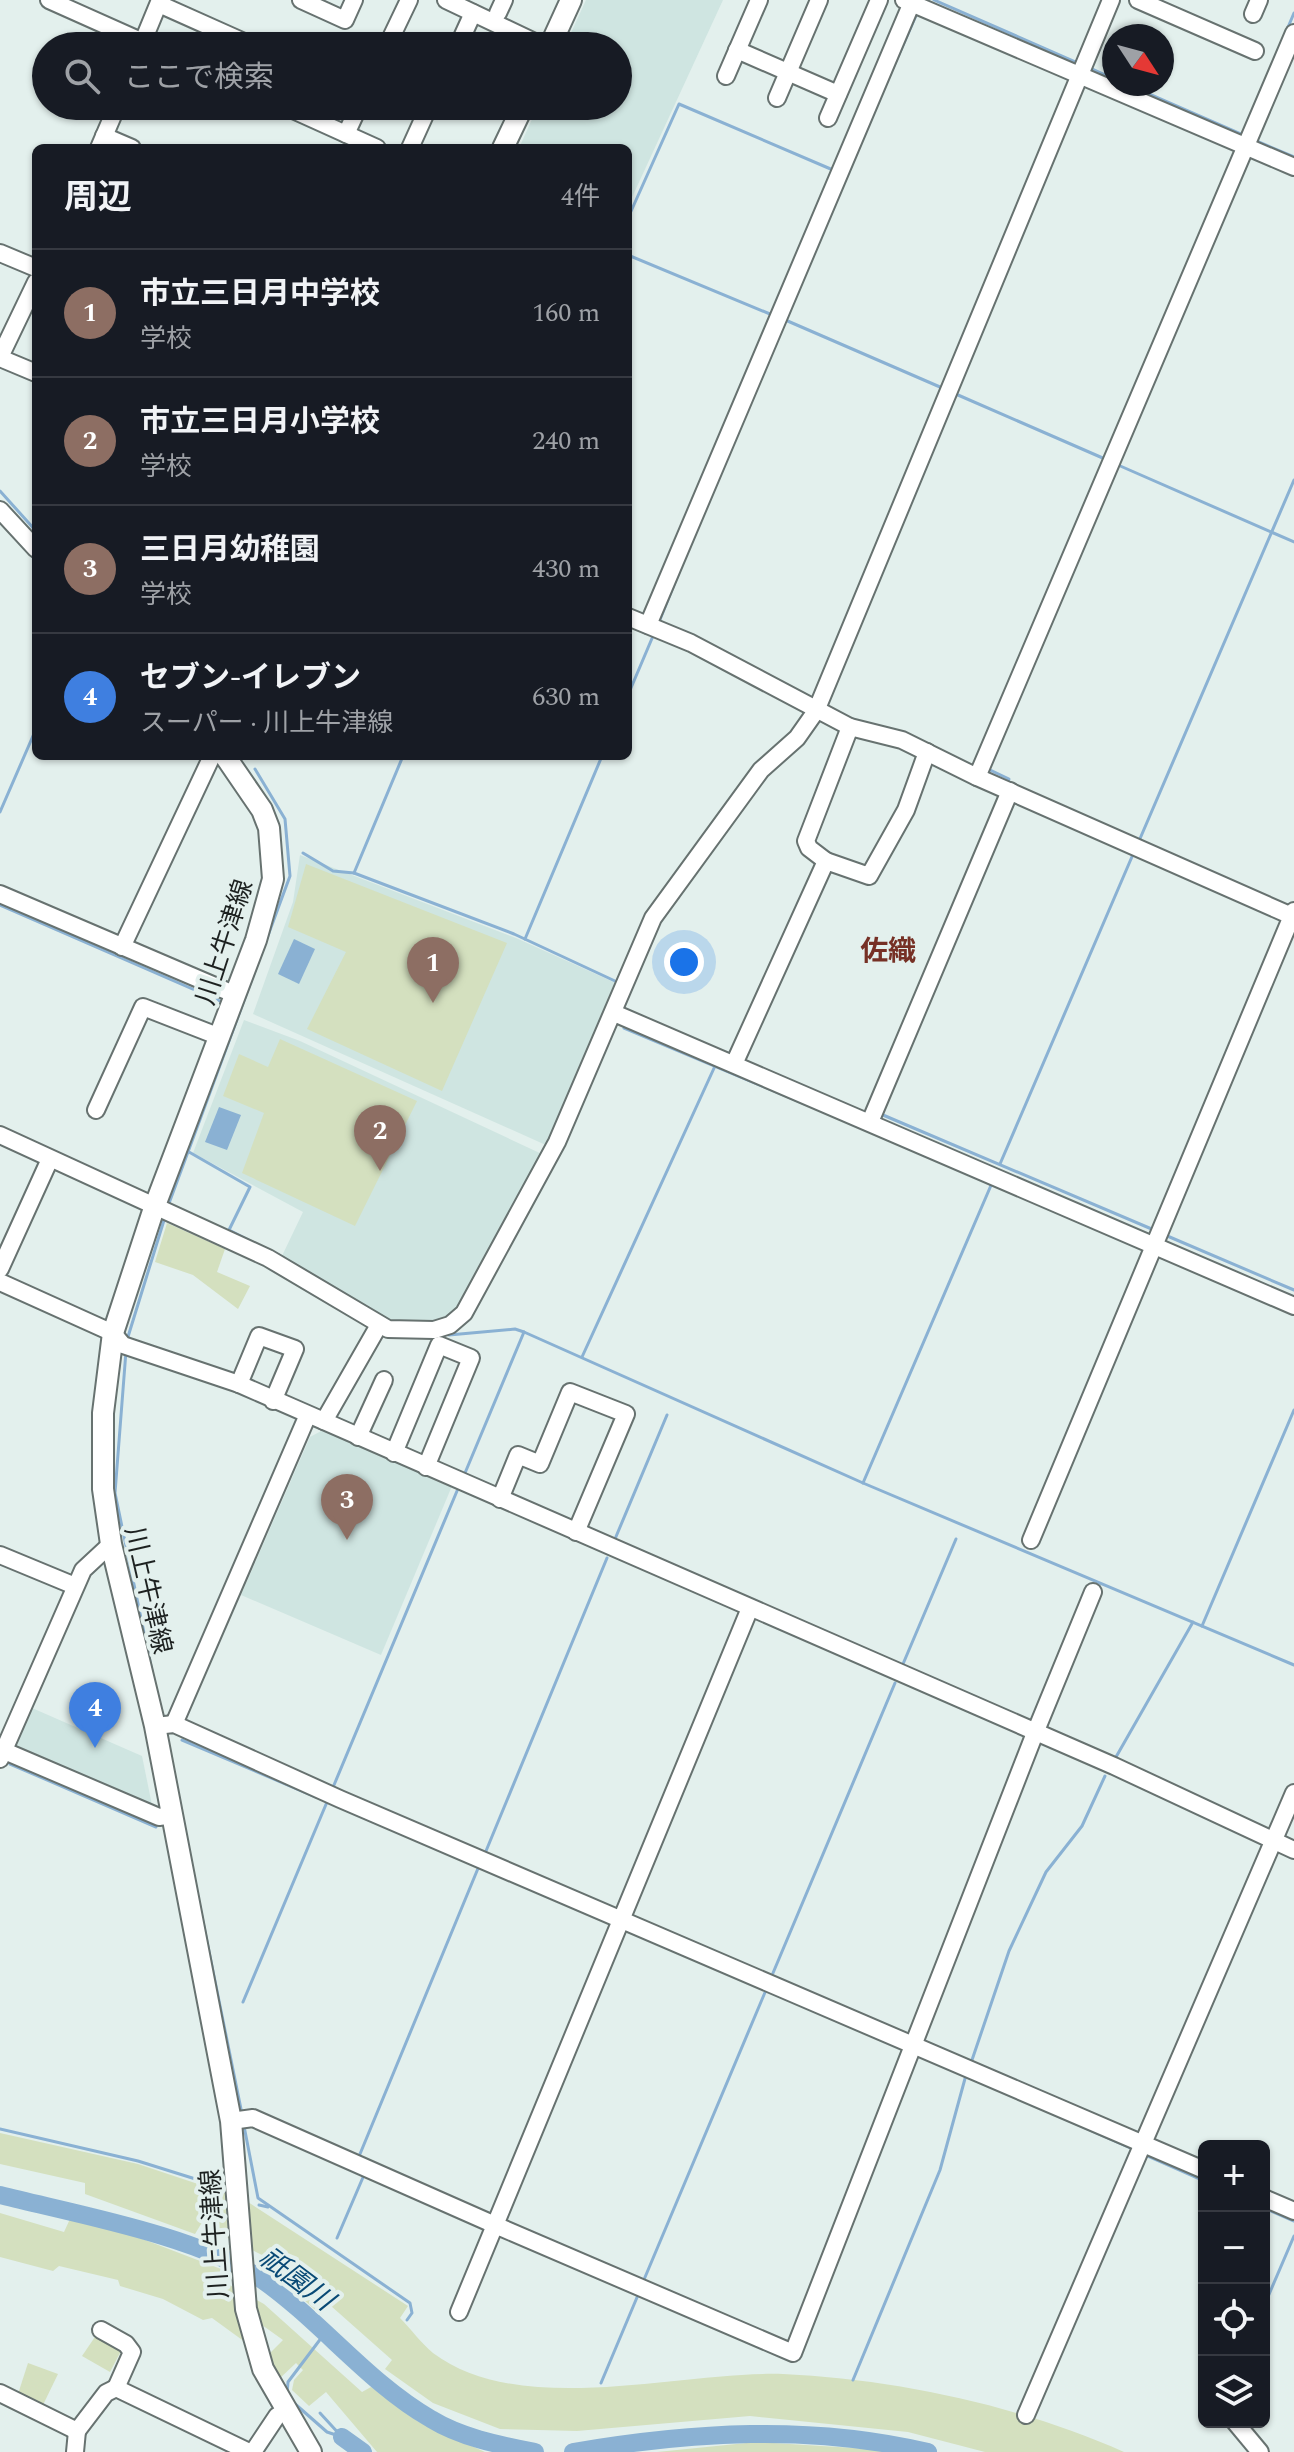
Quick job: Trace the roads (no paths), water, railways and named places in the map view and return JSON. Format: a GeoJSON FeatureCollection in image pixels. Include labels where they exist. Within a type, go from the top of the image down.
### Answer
{"type":"FeatureCollection","features":[{"type":"Feature","properties":{"kind":"main road"},"geometry":{"type":"LineString","coordinates":[[556,32],[571,0]]}},
{"type":"Feature","properties":{"kind":"main road"},"geometry":{"type":"LineString","coordinates":[[505,144],[516,120]]}},
{"type":"Feature","properties":{"kind":"main road","name":"川上牛津線"},"geometry":{"type":"LineString","coordinates":[[228,760],[262,810],[273,850],[273,879],[266,910],[220,1037],[122,1342],[105,1385],[102,1459],[111,1544],[164,1725],[172,1815],[231,2121],[248,2319],[263,2369],[311,2452]]}},
{"type":"Feature","properties":{"kind":"street"},"geometry":{"type":"LineString","coordinates":[[301,0],[345,20],[354,0]]}},
{"type":"Feature","properties":{"kind":"street"},"geometry":{"type":"LineString","coordinates":[[394,32],[409,0]]}},
{"type":"Feature","properties":{"kind":"street"},"geometry":{"type":"LineString","coordinates":[[446,0],[513,32]]}},
{"type":"Feature","properties":{"kind":"street"},"geometry":{"type":"LineString","coordinates":[[726,76],[759,0]]}},
{"type":"Feature","properties":{"kind":"street"},"geometry":{"type":"LineString","coordinates":[[777,98],[819,0]]}},
{"type":"Feature","properties":{"kind":"street"},"geometry":{"type":"LineString","coordinates":[[828,118],[879,0]]}},
{"type":"Feature","properties":{"kind":"street"},"geometry":{"type":"LineString","coordinates":[[0,1135],[268,1258],[379,1325],[398,1332],[434,1330],[450,1325],[464,1313],[557,1142],[614,1013],[638,946],[664,902],[761,770],[797,738],[816,711],[1111,0]]}},
{"type":"Feature","properties":{"kind":"street"},"geometry":{"type":"LineString","coordinates":[[1138,0],[1255,51]]}},
{"type":"Feature","properties":{"kind":"street"},"geometry":{"type":"LineString","coordinates":[[60,2],[120,32]]}},
{"type":"Feature","properties":{"kind":"street"},"geometry":{"type":"LineString","coordinates":[[150,32],[160,2],[223,32]]}},
{"type":"Feature","properties":{"kind":"street"},"geometry":{"type":"LineString","coordinates":[[648,625],[913,3],[1080,75],[1249,139],[1294,167]]}},
{"type":"Feature","properties":{"kind":"street"},"geometry":{"type":"LineString","coordinates":[[464,32],[473,13]]}},
{"type":"Feature","properties":{"kind":"street"},"geometry":{"type":"LineString","coordinates":[[977,777],[1294,33]]}},
{"type":"Feature","properties":{"kind":"street"},"geometry":{"type":"LineString","coordinates":[[737,50],[838,94]]}},
{"type":"Feature","properties":{"kind":"street"},"geometry":{"type":"LineString","coordinates":[[102,142],[111,120]]}},
{"type":"Feature","properties":{"kind":"street"},"geometry":{"type":"LineString","coordinates":[[315,120],[368,144]]}},
{"type":"Feature","properties":{"kind":"street"},"geometry":{"type":"LineString","coordinates":[[346,134],[352,120]]}},
{"type":"Feature","properties":{"kind":"street"},"geometry":{"type":"LineString","coordinates":[[412,144],[423,120]]}},
{"type":"Feature","properties":{"kind":"street"},"geometry":{"type":"LineString","coordinates":[[0,253],[32,266]]}},
{"type":"Feature","properties":{"kind":"street"},"geometry":{"type":"LineString","coordinates":[[32,290],[0,358],[32,371]]}},
{"type":"Feature","properties":{"kind":"street"},"geometry":{"type":"LineString","coordinates":[[0,510],[32,545]]}},
{"type":"Feature","properties":{"kind":"street"},"geometry":{"type":"LineString","coordinates":[[632,619],[805,701],[816,711],[850,727],[902,740],[977,777],[1293,915],[1031,1540]]}},
{"type":"Feature","properties":{"kind":"street"},"geometry":{"type":"LineString","coordinates":[[850,727],[806,841],[809,848],[826,861],[869,876],[906,810],[927,752]]}},
{"type":"Feature","properties":{"kind":"street"},"geometry":{"type":"LineString","coordinates":[[122,947],[210,760]]}},
{"type":"Feature","properties":{"kind":"street"},"geometry":{"type":"LineString","coordinates":[[870,1122],[1010,791]]}},
{"type":"Feature","properties":{"kind":"street"},"geometry":{"type":"LineString","coordinates":[[734,1064],[826,861]]}},
{"type":"Feature","properties":{"kind":"street"},"geometry":{"type":"LineString","coordinates":[[0,894],[236,995]]}},
{"type":"Feature","properties":{"kind":"street"},"geometry":{"type":"LineString","coordinates":[[96,1110],[143,1007],[220,1037]]}},
{"type":"Feature","properties":{"kind":"street"},"geometry":{"type":"LineString","coordinates":[[614,1013],[1294,1306]]}},
{"type":"Feature","properties":{"kind":"street"},"geometry":{"type":"LineString","coordinates":[[0,1269],[50,1159]]}},
{"type":"Feature","properties":{"kind":"street"},"geometry":{"type":"LineString","coordinates":[[0,1282],[122,1342],[239,1384],[307,1417],[324,1421],[1294,1850]]}},
{"type":"Feature","properties":{"kind":"street"},"geometry":{"type":"LineString","coordinates":[[324,1421],[379,1325]]}},
{"type":"Feature","properties":{"kind":"street"},"geometry":{"type":"LineString","coordinates":[[239,1384],[259,1336],[295,1349],[273,1401]]}},
{"type":"Feature","properties":{"kind":"street"},"geometry":{"type":"LineString","coordinates":[[394,1453],[439,1345],[471,1358],[426,1467]]}},
{"type":"Feature","properties":{"kind":"street"},"geometry":{"type":"LineString","coordinates":[[358,1437],[384,1380]]}},
{"type":"Feature","properties":{"kind":"street"},"geometry":{"type":"LineString","coordinates":[[500,1499],[518,1455],[540,1464],[570,1392],[626,1414],[576,1532]]}},
{"type":"Feature","properties":{"kind":"street"},"geometry":{"type":"LineString","coordinates":[[307,1417],[164,1725],[340,1799],[620,1925],[1140,2150],[1198,2168]]}},
{"type":"Feature","properties":{"kind":"street"},"geometry":{"type":"LineString","coordinates":[[111,1544],[83,1570],[1,1753],[159,1817],[172,1815]]}},
{"type":"Feature","properties":{"kind":"street"},"geometry":{"type":"LineString","coordinates":[[0,1555],[75,1586]]}},
{"type":"Feature","properties":{"kind":"street"},"geometry":{"type":"LineString","coordinates":[[231,2121],[253,2118],[793,2353],[910,2048],[1093,1592]]}},
{"type":"Feature","properties":{"kind":"street"},"geometry":{"type":"LineString","coordinates":[[459,2312],[750,1608]]}},
{"type":"Feature","properties":{"kind":"street"},"geometry":{"type":"LineString","coordinates":[[1026,2415],[1294,1793]]}},
{"type":"Feature","properties":{"kind":"street"},"geometry":{"type":"LineString","coordinates":[[1270,2201],[1294,2211]]}},
{"type":"Feature","properties":{"kind":"street"},"geometry":{"type":"LineString","coordinates":[[75,2452],[77,2431],[106,2393],[116,2388],[132,2352],[126,2344],[101,2330]]}},
{"type":"Feature","properties":{"kind":"street"},"geometry":{"type":"LineString","coordinates":[[116,2388],[251,2452],[277,2416],[285,2411]]}},
{"type":"Feature","properties":{"kind":"street"},"geometry":{"type":"LineString","coordinates":[[0,2393],[77,2431]]}},
{"type":"Feature","properties":{"kind":"street"},"geometry":{"type":"LineString","coordinates":[[1240,2428],[1260,2452]]}},
{"type":"Feature","properties":{"kind":"water"},"geometry":{"type":"Polygon","coordinates":[[[294,939],[315,949],[299,984],[278,974],[294,939]]]}},
{"type":"Feature","properties":{"kind":"water"},"geometry":{"type":"Polygon","coordinates":[[[219,1107],[241,1115],[227,1150],[205,1142],[219,1107]]]}},
{"type":"Feature","properties":{"kind":"waterway"},"geometry":{"type":"LineString","coordinates":[[934,0],[1078,63]]}},
{"type":"Feature","properties":{"kind":"waterway"},"geometry":{"type":"LineString","coordinates":[[886,84],[918,11]]}},
{"type":"Feature","properties":{"kind":"waterway"},"geometry":{"type":"LineString","coordinates":[[1286,32],[1294,13]]}},
{"type":"Feature","properties":{"kind":"waterway"},"geometry":{"type":"LineString","coordinates":[[1088,67],[1102,73]]}},
{"type":"Feature","properties":{"kind":"waterway"},"geometry":{"type":"LineString","coordinates":[[1154,96],[1243,135]]}},
{"type":"Feature","properties":{"kind":"waterway"},"geometry":{"type":"LineString","coordinates":[[632,209],[679,104],[833,170]]}},
{"type":"Feature","properties":{"kind":"waterway"},"geometry":{"type":"LineString","coordinates":[[1254,140],[1294,157]]}},
{"type":"Feature","properties":{"kind":"waterway"},"geometry":{"type":"LineString","coordinates":[[632,257],[770,314]]}},
{"type":"Feature","properties":{"kind":"waterway"},"geometry":{"type":"LineString","coordinates":[[783,319],[940,387]]}},
{"type":"Feature","properties":{"kind":"waterway"},"geometry":{"type":"LineString","coordinates":[[958,395],[1105,459]]}},
{"type":"Feature","properties":{"kind":"waterway"},"geometry":{"type":"LineString","coordinates":[[1118,465],[1294,542]]}},
{"type":"Feature","properties":{"kind":"waterway"},"geometry":{"type":"LineString","coordinates":[[1139,841],[1294,480]]}},
{"type":"Feature","properties":{"kind":"waterway"},"geometry":{"type":"LineString","coordinates":[[0,491],[32,527]]}},
{"type":"Feature","properties":{"kind":"waterway"},"geometry":{"type":"LineString","coordinates":[[659,622],[686,555]]}},
{"type":"Feature","properties":{"kind":"waterway"},"geometry":{"type":"LineString","coordinates":[[632,686],[653,636]]}},
{"type":"Feature","properties":{"kind":"waterway"},"geometry":{"type":"LineString","coordinates":[[0,812],[32,738]]}},
{"type":"Feature","properties":{"kind":"waterway"},"geometry":{"type":"LineString","coordinates":[[354,873],[401,760]]}},
{"type":"Feature","properties":{"kind":"waterway"},"geometry":{"type":"LineString","coordinates":[[525,939],[600,760]]}},
{"type":"Feature","properties":{"kind":"waterway"},"geometry":{"type":"LineString","coordinates":[[168,1206],[290,876],[285,819],[255,769]]}},
{"type":"Feature","properties":{"kind":"waterway"},"geometry":{"type":"LineString","coordinates":[[988,769],[1009,779],[1008,782]]}},
{"type":"Feature","properties":{"kind":"waterway"},"geometry":{"type":"LineString","coordinates":[[1000,1164],[1134,852]]}},
{"type":"Feature","properties":{"kind":"waterway"},"geometry":{"type":"LineString","coordinates":[[303,853],[333,871],[354,873],[514,934],[615,981]]}},
{"type":"Feature","properties":{"kind":"waterway"},"geometry":{"type":"LineString","coordinates":[[0,905],[220,1001]]}},
{"type":"Feature","properties":{"kind":"waterway"},"geometry":{"type":"LineString","coordinates":[[624,1028],[805,1104]]}},
{"type":"Feature","properties":{"kind":"waterway"},"geometry":{"type":"LineString","coordinates":[[582,1357],[715,1066]]}},
{"type":"Feature","properties":{"kind":"waterway"},"geometry":{"type":"LineString","coordinates":[[883,1115],[1154,1230]]}},
{"type":"Feature","properties":{"kind":"waterway"},"geometry":{"type":"LineString","coordinates":[[189,1152],[250,1187],[229,1230],[256,1244]]}},
{"type":"Feature","properties":{"kind":"waterway"},"geometry":{"type":"LineString","coordinates":[[863,1483],[992,1183]]}},
{"type":"Feature","properties":{"kind":"waterway"},"geometry":{"type":"LineString","coordinates":[[127,1340],[165,1217]]}},
{"type":"Feature","properties":{"kind":"waterway"},"geometry":{"type":"LineString","coordinates":[[1165,1235],[1294,1290]]}},
{"type":"Feature","properties":{"kind":"waterway"},"geometry":{"type":"LineString","coordinates":[[277,1254],[308,1273]]}},
{"type":"Feature","properties":{"kind":"waterway"},"geometry":{"type":"LineString","coordinates":[[449,1335],[515,1329],[524,1332],[863,1483],[1294,1665]]}},
{"type":"Feature","properties":{"kind":"waterway"},"geometry":{"type":"LineString","coordinates":[[465,1473],[524,1332]]}},
{"type":"Feature","properties":{"kind":"waterway"},"geometry":{"type":"LineString","coordinates":[[126,1351],[115,1493],[152,1671]]}},
{"type":"Feature","properties":{"kind":"waterway"},"geometry":{"type":"LineString","coordinates":[[1202,1626],[1294,1410]]}},
{"type":"Feature","properties":{"kind":"waterway"},"geometry":{"type":"LineString","coordinates":[[615,1539],[667,1415]]}},
{"type":"Feature","properties":{"kind":"waterway"},"geometry":{"type":"LineString","coordinates":[[334,1785],[457,1491]]}},
{"type":"Feature","properties":{"kind":"waterway"},"geometry":{"type":"LineString","coordinates":[[903,1664],[956,1539]]}},
{"type":"Feature","properties":{"kind":"waterway"},"geometry":{"type":"LineString","coordinates":[[486,1851],[607,1558]]}},
{"type":"Feature","properties":{"kind":"waterway"},"geometry":{"type":"LineString","coordinates":[[1116,1757],[1193,1622]]}},
{"type":"Feature","properties":{"kind":"waterway"},"geometry":{"type":"LineString","coordinates":[[773,1973],[895,1683]]}},
{"type":"Feature","properties":{"kind":"waterway"},"geometry":{"type":"LineString","coordinates":[[182,1740],[316,1797]]}},
{"type":"Feature","properties":{"kind":"waterway"},"geometry":{"type":"LineString","coordinates":[[10,1764],[156,1827]]}},
{"type":"Feature","properties":{"kind":"waterway"},"geometry":{"type":"LineString","coordinates":[[972,2060],[1009,1951],[1046,1872],[1082,1826],[1105,1776]]}},
{"type":"Feature","properties":{"kind":"waterway"},"geometry":{"type":"LineString","coordinates":[[243,2002],[327,1802]]}},
{"type":"Feature","properties":{"kind":"waterway"},"geometry":{"type":"LineString","coordinates":[[191,1863],[242,2114]]}},
{"type":"Feature","properties":{"kind":"waterway"},"geometry":{"type":"LineString","coordinates":[[360,2154],[479,1866]]}},
{"type":"Feature","properties":{"kind":"waterway"},"geometry":{"type":"LineString","coordinates":[[643,2282],[766,1990]]}},
{"type":"Feature","properties":{"kind":"waterway"},"geometry":{"type":"LineString","coordinates":[[853,2380],[940,2170],[966,2075]]}},
{"type":"Feature","properties":{"kind":"waterway"},"geometry":{"type":"LineString","coordinates":[[1058,2116],[1135,2150]]}},
{"type":"Feature","properties":{"kind":"waterway"},"geometry":{"type":"LineString","coordinates":[[244,2126],[258,2198],[410,2303],[412,2313],[407,2320]]}},
{"type":"Feature","properties":{"kind":"waterway"},"geometry":{"type":"LineString","coordinates":[[0,2129],[138,2161],[205,2182]]}},
{"type":"Feature","properties":{"kind":"waterway"},"geometry":{"type":"LineString","coordinates":[[1145,2155],[1198,2178]]}},
{"type":"Feature","properties":{"kind":"waterway"},"geometry":{"type":"LineString","coordinates":[[337,2238],[364,2175]]}},
{"type":"Feature","properties":{"kind":"waterway","name":"祇園川"},"geometry":{"type":"LineString","coordinates":[[0,2195],[135,2228],[204,2250],[235,2264],[283,2296],[365,2370],[431,2419],[468,2436],[535,2452]]}},
{"type":"Feature","properties":{"kind":"waterway"},"geometry":{"type":"LineString","coordinates":[[259,2205],[268,2207]]}},
{"type":"Feature","properties":{"kind":"waterway"},"geometry":{"type":"LineString","coordinates":[[1270,2211],[1294,2221]]}},
{"type":"Feature","properties":{"kind":"waterway"},"geometry":{"type":"LineString","coordinates":[[1270,2292],[1294,2236]]}},
{"type":"Feature","properties":{"kind":"waterway"},"geometry":{"type":"LineString","coordinates":[[601,2383],[638,2295]]}},
{"type":"Feature","properties":{"kind":"waterway"},"geometry":{"type":"LineString","coordinates":[[287,2394],[288,2382],[325,2333]]}},
{"type":"Feature","properties":{"kind":"waterway"},"geometry":{"type":"LineString","coordinates":[[294,2403],[327,2432],[342,2437]]}},
{"type":"Feature","properties":{"kind":"waterway"},"geometry":{"type":"LineString","coordinates":[[320,2413],[342,2437]]}},
{"type":"Feature","properties":{"kind":"waterway","name":"祇園川"},"geometry":{"type":"LineString","coordinates":[[573,2452],[662,2440],[750,2434],[839,2437],[928,2452]]}},
{"type":"Feature","properties":{"kind":"waterway"},"geometry":{"type":"LineString","coordinates":[[342,2437],[363,2452]]}},
{"type":"Feature","properties":{"kind":"place","name":"市立三日月中学校"},"geometry":{"type":"Point","coordinates":[433,1003]}},
{"type":"Feature","properties":{"kind":"place","name":"市立三日月小学校"},"geometry":{"type":"Point","coordinates":[380,1171]}},
{"type":"Feature","properties":{"kind":"place","name":"三日月幼稚園"},"geometry":{"type":"Point","coordinates":[347,1540]}},
{"type":"Feature","properties":{"kind":"place","name":"セブン-イレブン"},"geometry":{"type":"Point","coordinates":[95,1748]}},
{"type":"Feature","properties":{"kind":"district","name":"佐織"},"geometry":{"type":"Point","coordinates":[888,950]}}]}
